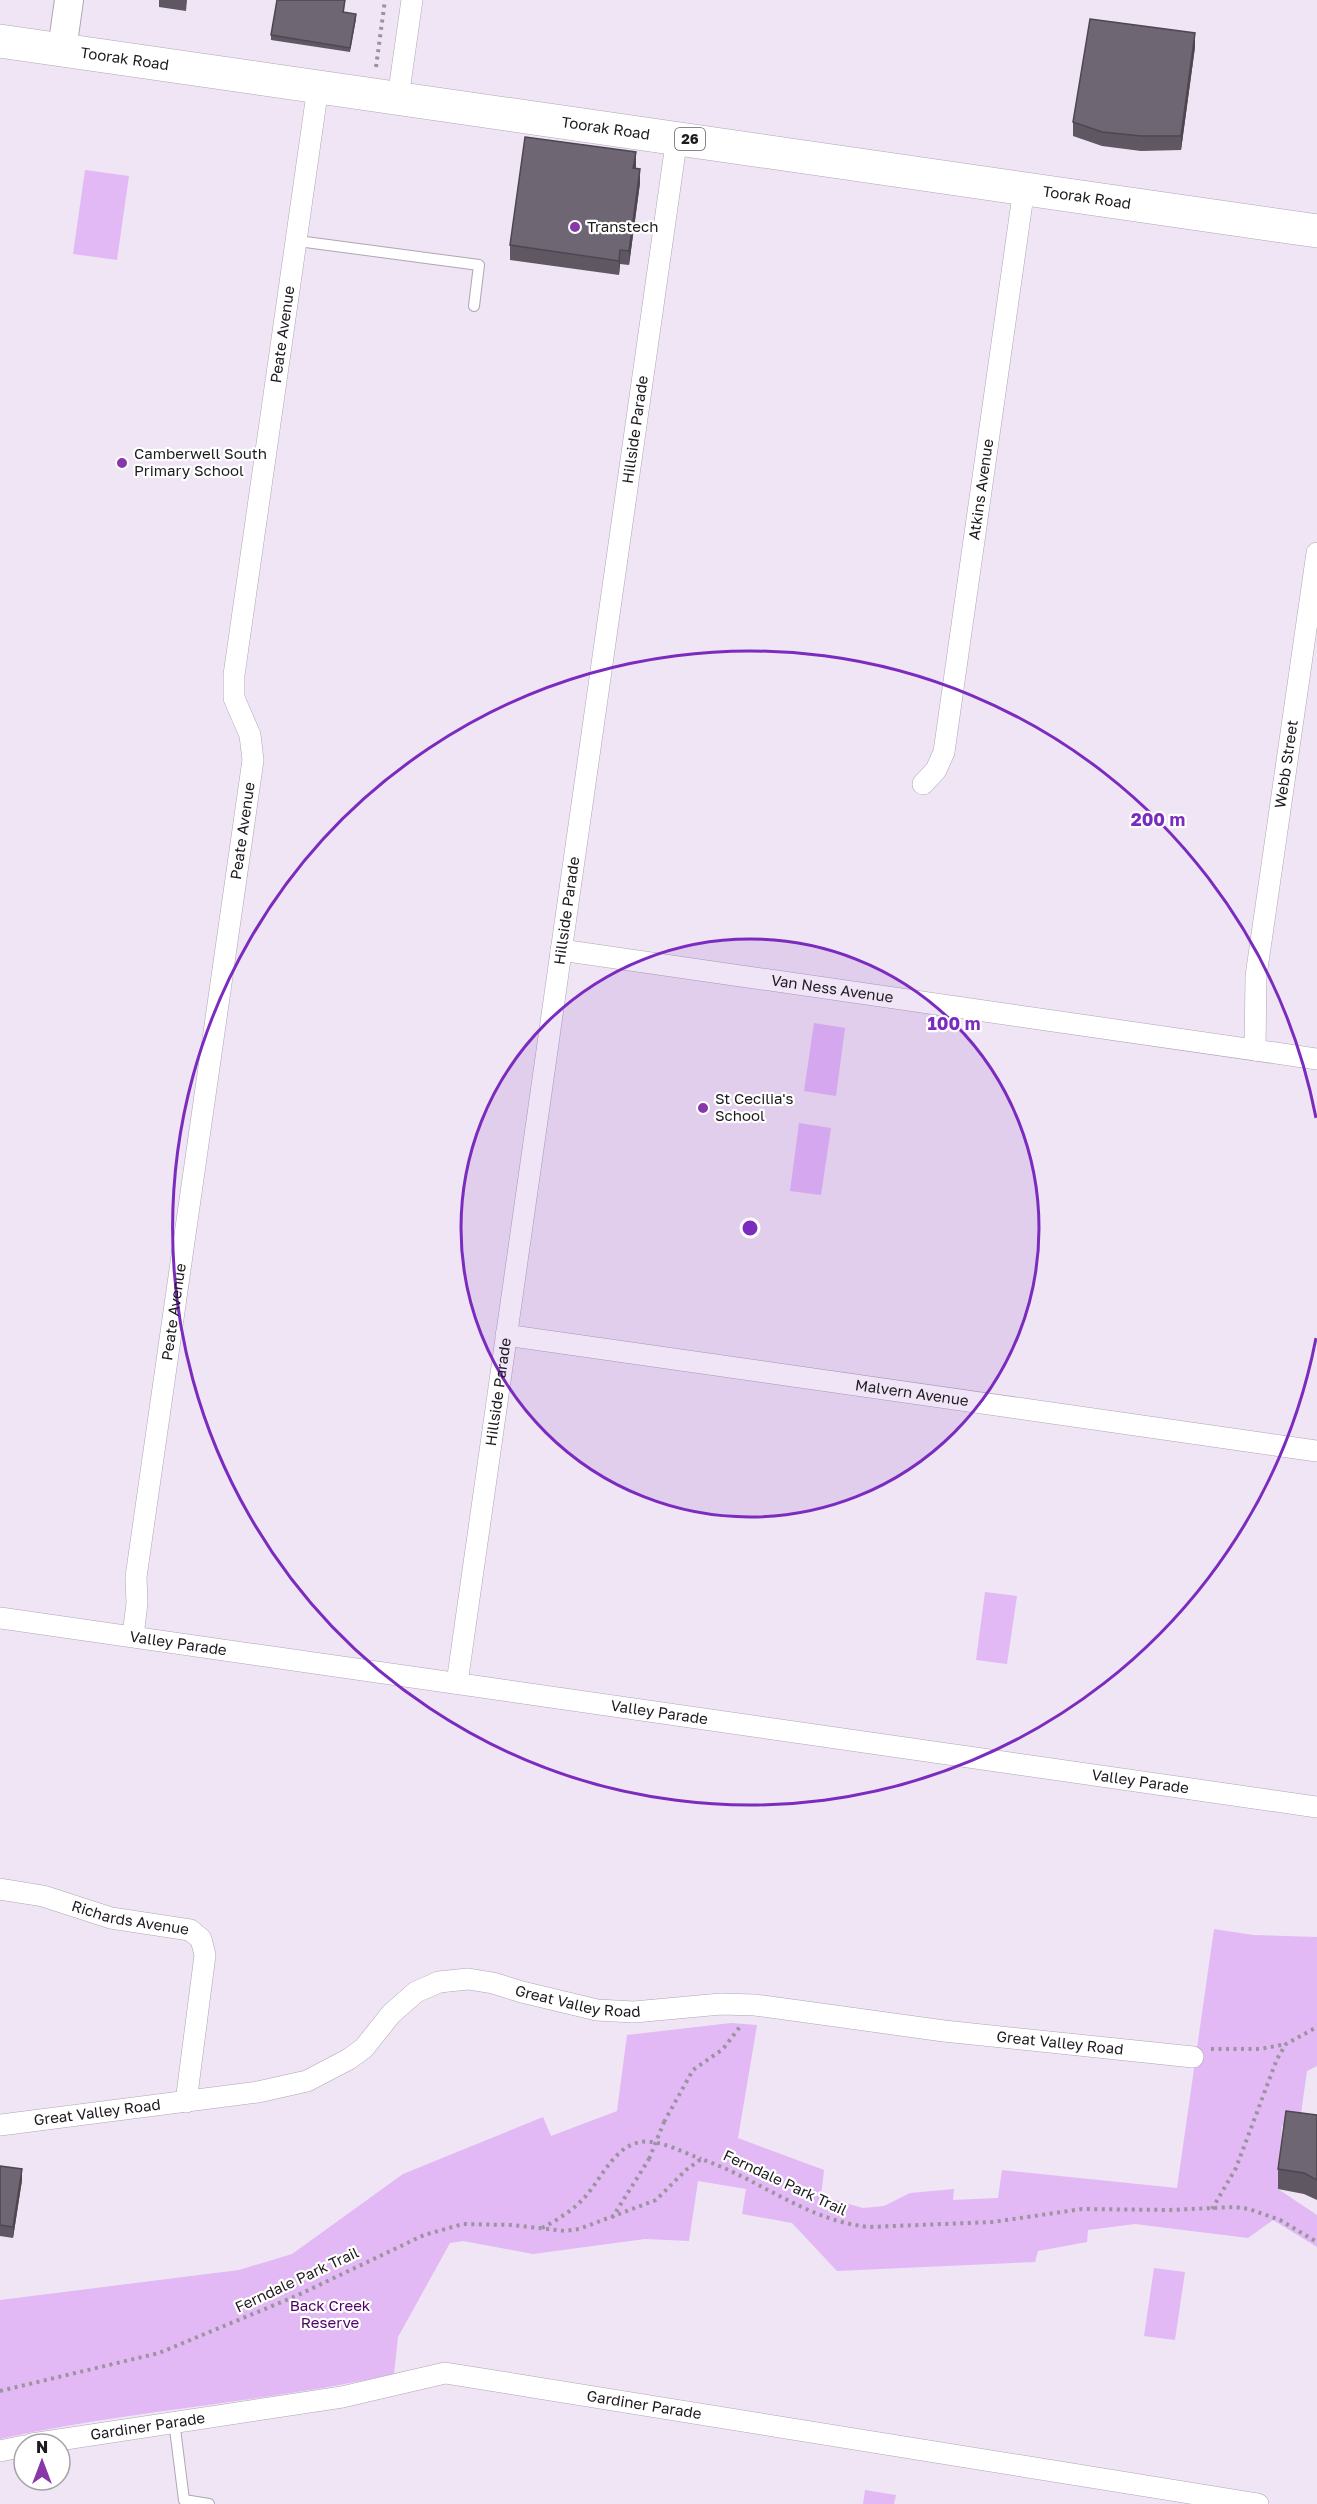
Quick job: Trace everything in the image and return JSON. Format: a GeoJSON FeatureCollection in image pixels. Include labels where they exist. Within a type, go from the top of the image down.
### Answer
{"type":"FeatureCollection","features":[{"type":"Feature","properties":{"kind":"highway","name":"Toorak Road"},"geometry":{"type":"LineString","coordinates":[[0,41],[1317,231]]}},
{"type":"Feature","properties":{"kind":"street"},"geometry":{"type":"LineString","coordinates":[[62,50],[69,0]]}},
{"type":"Feature","properties":{"kind":"street"},"geometry":{"type":"LineString","coordinates":[[398,98],[412,0]]}},
{"type":"Feature","properties":{"kind":"street","name":"Peate Avenue"},"geometry":{"type":"LineString","coordinates":[[126,1635],[136,1603],[136,1577],[253,760],[250,735],[234,698],[234,675],[298,241],[318,87]]}},
{"type":"Feature","properties":{"kind":"street","name":"Hillside Parade"},"geometry":{"type":"LineString","coordinates":[[457,1683],[677,137]]}},
{"type":"Feature","properties":{"kind":"street","name":"Atkins Avenue"},"geometry":{"type":"LineString","coordinates":[[923,784],[936,770],[944,752],[1024,188]]}},
{"type":"Feature","properties":{"kind":"street","name":"Webb Street"},"geometry":{"type":"LineString","coordinates":[[1245,1048],[1317,554]]}},
{"type":"Feature","properties":{"kind":"street","name":"Van Ness Avenue"},"geometry":{"type":"LineString","coordinates":[[561,950],[1317,1059]]}},
{"type":"Feature","properties":{"kind":"street","name":"Malvern Avenue"},"geometry":{"type":"LineString","coordinates":[[506,1335],[1317,1451]]}},
{"type":"Feature","properties":{"kind":"street","name":"Valley Parade"},"geometry":{"type":"LineString","coordinates":[[0,1618],[1317,1807]]}},
{"type":"Feature","properties":{"kind":"street","name":"Richards Avenue"},"geometry":{"type":"LineString","coordinates":[[0,1889],[43,1896],[99,1915],[184,1928],[197,1934],[205,1955],[186,2102]]}},
{"type":"Feature","properties":{"kind":"street","name":"Great Valley Road"},"geometry":{"type":"LineString","coordinates":[[0,2125],[287,2087],[329,2071],[364,2048],[391,2014],[416,1992],[446,1981],[482,1981],[573,2005],[620,2012],[722,2004],[755,2005],[944,2031],[1193,2057]]}},
{"type":"Feature","properties":{"kind":"street","name":"Gardiner Parade"},"geometry":{"type":"LineString","coordinates":[[72,2438],[342,2397],[445,2373],[1258,2504]]}},
{"type":"Feature","properties":{"kind":"lane"},"geometry":{"type":"LineString","coordinates":[[298,241],[479,265],[474,306]]}},
{"type":"Feature","properties":{"kind":"lane"},"geometry":{"type":"LineString","coordinates":[[174,2421],[184,2500],[209,2504]]}},
{"type":"Feature","properties":{"kind":"path"},"geometry":{"type":"LineString","coordinates":[[376,67],[385,0]]}},
{"type":"Feature","properties":{"kind":"path"},"geometry":{"type":"LineString","coordinates":[[612,2218],[649,2159],[664,2122],[693,2070],[723,2049],[755,2005]]}},
{"type":"Feature","properties":{"kind":"path"},"geometry":{"type":"LineString","coordinates":[[1193,2057],[1195,2052],[1208,2049],[1260,2049],[1286,2044],[1317,2027]]}},
{"type":"Feature","properties":{"kind":"path"},"geometry":{"type":"LineString","coordinates":[[1212,2209],[1236,2168],[1263,2093],[1286,2044]]}},
{"type":"Feature","properties":{"kind":"path"},"geometry":{"type":"LineString","coordinates":[[542,2229],[573,2209],[585,2198],[612,2160],[634,2144],[653,2142],[701,2159]]}},
{"type":"Feature","properties":{"kind":"path","name":"Ferndale Park Trail"},"geometry":{"type":"LineString","coordinates":[[0,2391],[159,2353],[296,2296],[416,2238],[443,2228],[483,2224],[565,2231],[612,2218],[656,2200],[686,2170],[701,2159],[723,2166],[827,2218],[849,2225],[869,2227],[993,2222],[1092,2208],[1212,2209],[1235,2207],[1264,2213],[1317,2242]]}},
{"type":"Feature","properties":{"kind":"green space"},"geometry":{"type":"Polygon","coordinates":[[[85,170],[129,176],[117,260],[73,254],[85,170]]]}},
{"type":"Feature","properties":{"kind":"green space"},"geometry":{"type":"Polygon","coordinates":[[[814,1023],[845,1028],[836,1096],[804,1091],[814,1023]]]}},
{"type":"Feature","properties":{"kind":"green space"},"geometry":{"type":"Polygon","coordinates":[[[799,1123],[831,1128],[821,1195],[790,1191],[799,1123]]]}},
{"type":"Feature","properties":{"kind":"green space"},"geometry":{"type":"Polygon","coordinates":[[[985,1592],[1017,1596],[1007,1664],[976,1660],[985,1592]]]}},
{"type":"Feature","properties":{"kind":"green space","name":"Back Creek Reserve"},"geometry":{"type":"Polygon","coordinates":[[[1214,1929],[1253,1935],[1317,1937],[1317,2066],[1307,2071],[1299,2128],[1282,2126],[1278,2189],[1317,2215],[1317,2247],[1273,2220],[1248,2238],[1135,2224],[1088,2230],[1087,2242],[1038,2251],[1035,2262],[837,2271],[792,2223],[742,2214],[746,2189],[698,2181],[689,2241],[645,2239],[533,2254],[463,2241],[450,2243],[398,2337],[394,2374],[296,2392],[34,2432],[12,2432],[12,2437],[0,2439],[0,2300],[239,2270],[292,2254],[403,2174],[543,2117],[551,2136],[617,2111],[627,2035],[731,2023],[757,2025],[738,2138],[824,2170],[821,2196],[863,2208],[884,2206],[910,2193],[954,2189],[953,2200],[998,2198],[1002,2170],[1177,2188],[1214,1929]]]}},
{"type":"Feature","properties":{"kind":"green space"},"geometry":{"type":"Polygon","coordinates":[[[1154,2268],[1185,2272],[1175,2340],[1144,2336],[1154,2268]]]}},
{"type":"Feature","properties":{"kind":"green space"},"geometry":{"type":"Polygon","coordinates":[[[865,2490],[896,2495],[894,2504],[863,2504],[865,2490]]]}},
{"type":"Feature","properties":{"kind":"building"},"geometry":{"type":"Polygon","coordinates":[[[277,0],[345,0],[343,12],[356,14],[350,48],[271,35],[277,0]]]}},
{"type":"Feature","properties":{"kind":"building"},"geometry":{"type":"Polygon","coordinates":[[[1090,19],[1195,33],[1181,136],[1141,136],[1102,132],[1073,122],[1090,19]]]}},
{"type":"Feature","properties":{"kind":"building","name":"Transtech"},"geometry":{"type":"Polygon","coordinates":[[[525,137],[636,152],[633,168],[640,169],[629,251],[620,250],[619,261],[510,245],[525,137]]]}},
{"type":"Feature","properties":{"kind":"building"},"geometry":{"type":"Polygon","coordinates":[[[1286,2111],[1317,2115],[1317,2180],[1304,2173],[1278,2169],[1286,2111]]]}},
{"type":"Feature","properties":{"kind":"building"},"geometry":{"type":"Polygon","coordinates":[[[0,2166],[22,2169],[13,2227],[0,2225],[0,2166]]]}},
{"type":"Feature","properties":{"kind":"place","name":"Transtech"},"geometry":{"type":"Point","coordinates":[575,227]}},
{"type":"Feature","properties":{"kind":"place","name":"Camberwell South Primary School"},"geometry":{"type":"Point","coordinates":[122,463]}},
{"type":"Feature","properties":{"kind":"place","name":"St Cecilia's School"},"geometry":{"type":"Point","coordinates":[703,1108]}}]}
